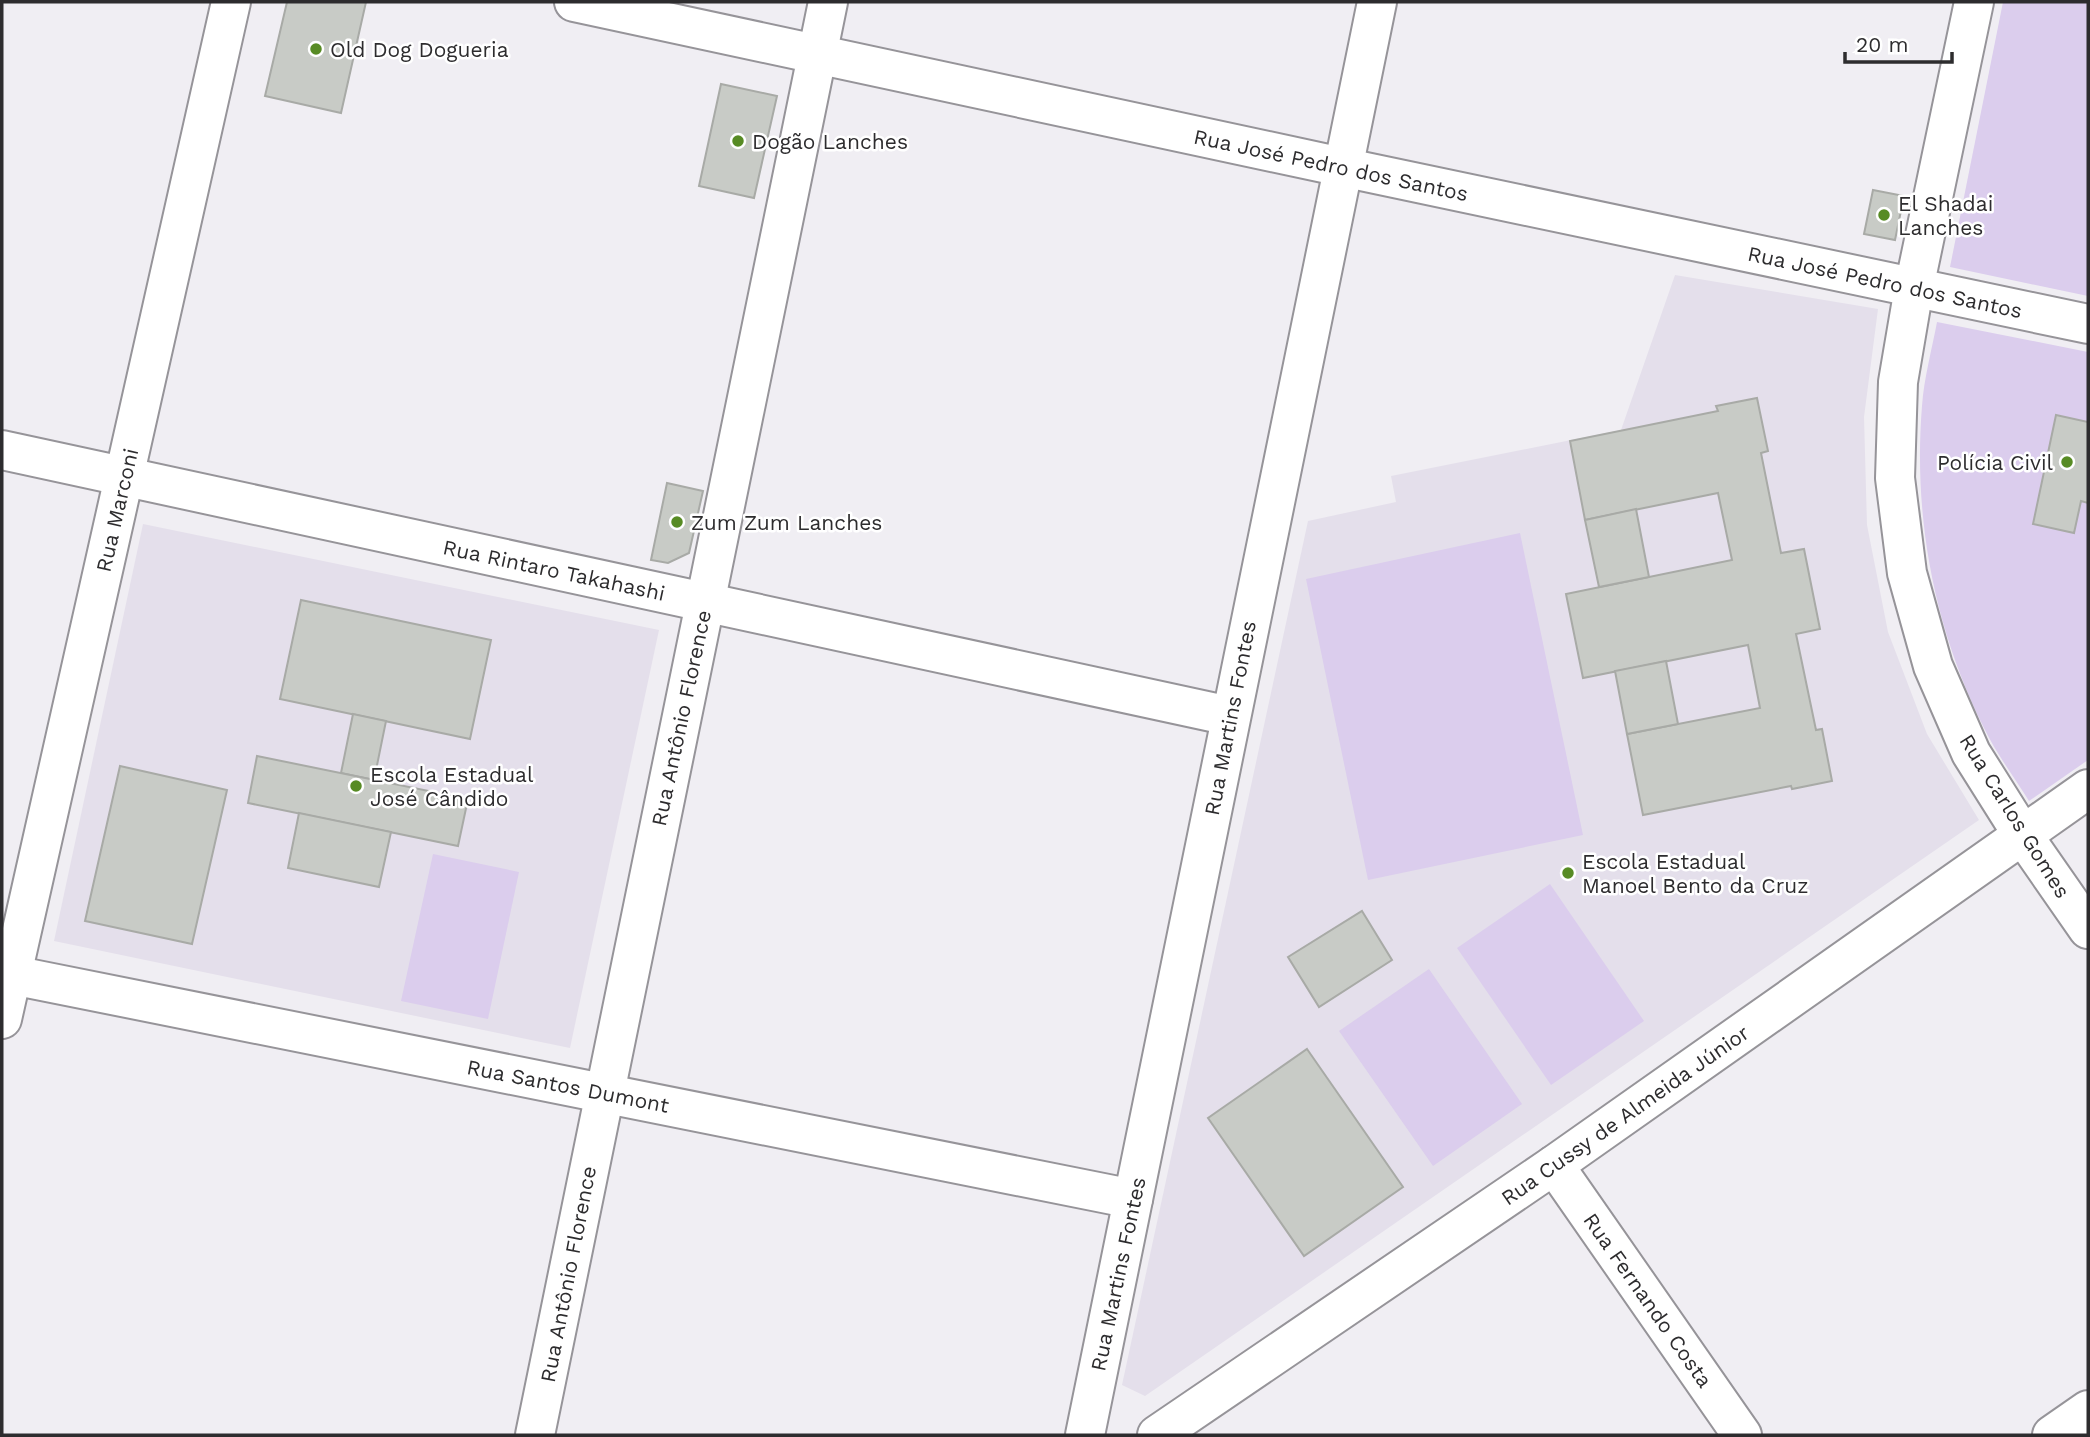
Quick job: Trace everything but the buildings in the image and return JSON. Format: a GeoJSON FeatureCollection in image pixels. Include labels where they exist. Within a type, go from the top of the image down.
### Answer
{"type":"FeatureCollection","features":[{"type":"Feature","properties":{"kind":"street","name":"Rua Marconi"},"geometry":{"type":"LineString","coordinates":[[2,1019],[7,974],[124,477],[231,2]]}},
{"type":"Feature","properties":{"kind":"street","name":"Rua José Pedro dos Santos"},"geometry":{"type":"LineString","coordinates":[[574,2],[2088,324]]}},
{"type":"Feature","properties":{"kind":"street","name":"Rua Antônio Florence"},"geometry":{"type":"LineString","coordinates":[[535,1435],[828,2]]}},
{"type":"Feature","properties":{"kind":"street","name":"Rua Martins Fontes"},"geometry":{"type":"LineString","coordinates":[[1085,1435],[1377,2]]}},
{"type":"Feature","properties":{"kind":"street","name":"Rua Carlos Gomes"},"geometry":{"type":"LineString","coordinates":[[1974,2],[1913,288],[1898,382],[1895,478],[1907,573],[1938,678],[1971,753],[2022,835],[2088,929]]}},
{"type":"Feature","properties":{"kind":"street","name":"Rua Rintaro Takahashi"},"geometry":{"type":"LineString","coordinates":[[2,450],[1230,716]]}},
{"type":"Feature","properties":{"kind":"street","name":"Rua Cussy de Almeida Júnior"},"geometry":{"type":"LineString","coordinates":[[1157,1435],[1554,1165],[2088,789]]}},
{"type":"Feature","properties":{"kind":"street","name":"Rua Santos Dumont"},"geometry":{"type":"LineString","coordinates":[[7,974],[1133,1199]]}},
{"type":"Feature","properties":{"kind":"street","name":"Rua Fernando Costa"},"geometry":{"type":"LineString","coordinates":[[1554,1165],[1742,1435]]}},
{"type":"Feature","properties":{"kind":"street"},"geometry":{"type":"LineString","coordinates":[[2052,1435],[2088,1410]]}},
{"type":"Feature","properties":{"kind":"shaded area"},"geometry":{"type":"Polygon","coordinates":[[[2003,2],[2088,2],[2088,296],[1950,267],[2003,2]]]}},
{"type":"Feature","properties":{"kind":"shaded area","name":"Escola Estadual Manoel Bento da Cruz"},"geometry":{"type":"Polygon","coordinates":[[[1675,275],[1878,309],[1864,417],[1867,525],[1888,632],[1927,734],[1979,820],[1145,1396],[1122,1385],[1308,521],[1396,502],[1391,476],[1621,430],[1675,275]]]}},
{"type":"Feature","properties":{"kind":"shaded area"},"geometry":{"type":"Polygon","coordinates":[[[1937,322],[2088,352],[2088,760],[2029,801],[1989,737],[1967,690],[1952,651],[1931,571],[1924,530],[1920,448],[1923,395],[1937,322]]]}},
{"type":"Feature","properties":{"kind":"shaded area","name":"Escola Estadual José Cândido"},"geometry":{"type":"Polygon","coordinates":[[[143,524],[659,630],[570,1048],[54,941],[143,524]]]}},
{"type":"Feature","properties":{"kind":"shaded area"},"geometry":{"type":"Polygon","coordinates":[[[1520,533],[1583,835],[1368,880],[1306,579],[1520,533]]]}},
{"type":"Feature","properties":{"kind":"shaded area"},"geometry":{"type":"Polygon","coordinates":[[[433,854],[519,872],[488,1019],[401,1001],[433,854]]]}},
{"type":"Feature","properties":{"kind":"shaded area"},"geometry":{"type":"Polygon","coordinates":[[[1550,884],[1644,1021],[1551,1085],[1457,948],[1550,884]]]}},
{"type":"Feature","properties":{"kind":"shaded area"},"geometry":{"type":"Polygon","coordinates":[[[1429,969],[1522,1104],[1433,1166],[1339,1031],[1429,969]]]}},
{"type":"Feature","properties":{"kind":"place","name":"Old Dog Dogueria"},"geometry":{"type":"Point","coordinates":[316,49]}},
{"type":"Feature","properties":{"kind":"place","name":"Dogão Lanches"},"geometry":{"type":"Point","coordinates":[738,141]}},
{"type":"Feature","properties":{"kind":"place","name":"El Shadai Lanches"},"geometry":{"type":"Point","coordinates":[1884,215]}},
{"type":"Feature","properties":{"kind":"place","name":"Polícia Civil"},"geometry":{"type":"Point","coordinates":[2067,462]}},
{"type":"Feature","properties":{"kind":"place","name":"Zum Zum Lanches"},"geometry":{"type":"Point","coordinates":[677,522]}},
{"type":"Feature","properties":{"kind":"place","name":"Escola Estadual José Cândido"},"geometry":{"type":"Point","coordinates":[356,786]}},
{"type":"Feature","properties":{"kind":"place","name":"Escola Estadual Manoel Bento da Cruz"},"geometry":{"type":"Point","coordinates":[1568,873]}}]}
